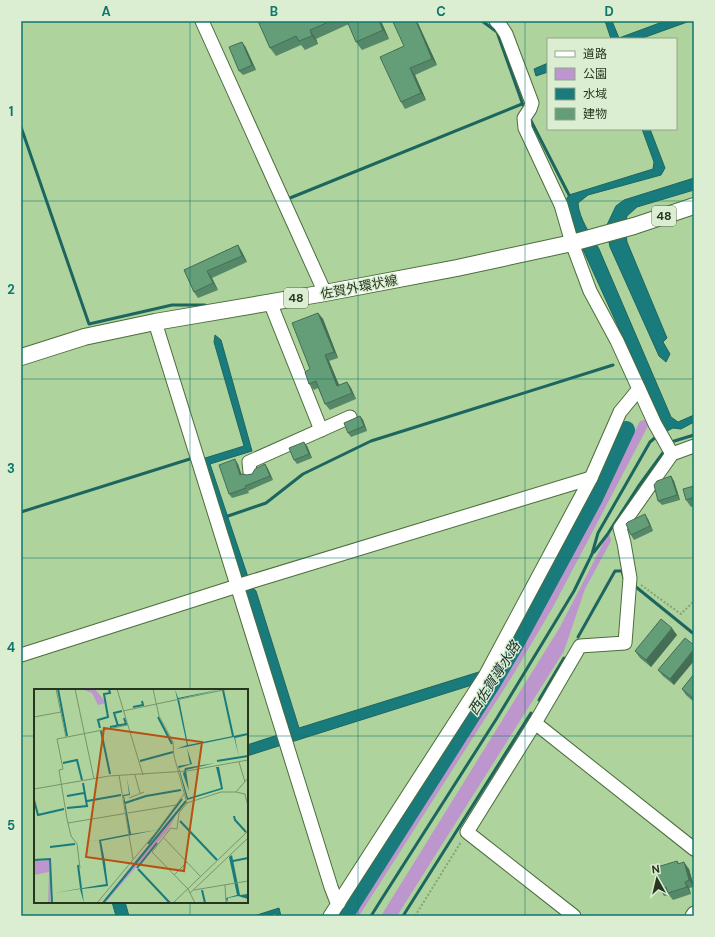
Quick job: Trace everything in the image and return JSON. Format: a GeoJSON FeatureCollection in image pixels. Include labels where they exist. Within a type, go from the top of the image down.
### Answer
{"type":"FeatureCollection","features":[{"type":"Feature","properties":{"kind":"main road","name":"佐賀外環状線"},"geometry":{"type":"LineString","coordinates":[[21,357],[84,338],[155,322],[325,293],[457,268],[572,243],[634,226],[694,206]]}},
{"type":"Feature","properties":{"kind":"street"},"geometry":{"type":"LineString","coordinates":[[202,21],[325,293]]}},
{"type":"Feature","properties":{"kind":"street"},"geometry":{"type":"LineString","coordinates":[[496,21],[506,34],[532,103],[527,113],[525,128],[561,205],[572,243],[590,291],[617,341],[655,424],[672,454]]}},
{"type":"Feature","properties":{"kind":"street"},"geometry":{"type":"LineString","coordinates":[[270,302],[321,430]]}},
{"type":"Feature","properties":{"kind":"street"},"geometry":{"type":"LineString","coordinates":[[155,322],[331,887],[336,900],[339,903]]}},
{"type":"Feature","properties":{"kind":"street"},"geometry":{"type":"LineString","coordinates":[[330,916],[485,676],[590,478],[620,412],[639,389]]}},
{"type":"Feature","properties":{"kind":"street"},"geometry":{"type":"LineString","coordinates":[[250,472],[249,462],[350,417]]}},
{"type":"Feature","properties":{"kind":"street"},"geometry":{"type":"LineString","coordinates":[[574,916],[467,832],[535,723],[580,646],[625,643],[630,578],[620,528],[672,454],[694,446]]}},
{"type":"Feature","properties":{"kind":"street"},"geometry":{"type":"LineString","coordinates":[[21,655],[253,581],[590,478]]}},
{"type":"Feature","properties":{"kind":"street"},"geometry":{"type":"LineString","coordinates":[[535,723],[694,848]]}},
{"type":"Feature","properties":{"kind":"path"},"geometry":{"type":"LineString","coordinates":[[630,578],[681,614],[694,600]]}},
{"type":"Feature","properties":{"kind":"path"},"geometry":{"type":"LineString","coordinates":[[415,916],[467,832]]}},
{"type":"Feature","properties":{"kind":"green space"},"geometry":{"type":"Polygon","coordinates":[[[645,420],[648,426],[553,607],[513,675],[359,916],[350,916],[514,664],[640,421],[645,420]]]}},
{"type":"Feature","properties":{"kind":"green space"},"geometry":{"type":"Polygon","coordinates":[[[609,532],[611,541],[585,589],[564,651],[397,916],[381,916],[560,627],[609,532]]]}},
{"type":"Feature","properties":{"kind":"water"},"geometry":{"type":"Polygon","coordinates":[[[605,21],[612,21],[619,38],[611,38],[605,21]]]}},
{"type":"Feature","properties":{"kind":"water"},"geometry":{"type":"Polygon","coordinates":[[[665,21],[690,21],[643,38],[619,38],[665,21]]]}},
{"type":"Feature","properties":{"kind":"water"},"geometry":{"type":"Polygon","coordinates":[[[547,63],[547,72],[536,76],[534,69],[547,63]]]}},
{"type":"Feature","properties":{"kind":"water"},"geometry":{"type":"Polygon","coordinates":[[[642,130],[650,130],[665,168],[661,175],[588,195],[578,203],[583,221],[599,249],[671,417],[678,422],[694,415],[694,422],[681,429],[673,428],[663,433],[663,425],[575,232],[566,200],[569,195],[653,169],[654,162],[642,130]]]}},
{"type":"Feature","properties":{"kind":"water"},"geometry":{"type":"Polygon","coordinates":[[[694,178],[694,190],[637,207],[627,216],[625,224],[627,242],[667,338],[663,342],[670,354],[666,362],[659,356],[610,247],[606,227],[616,206],[624,200],[694,178]]]}},
{"type":"Feature","properties":{"kind":"water"},"geometry":{"type":"Polygon","coordinates":[[[215,335],[221,340],[252,451],[210,464],[251,586],[256,591],[299,728],[482,671],[472,685],[248,756],[248,745],[290,731],[202,459],[244,446],[214,342],[215,335]]]}},
{"type":"Feature","properties":{"kind":"water"},"geometry":{"type":"Polygon","coordinates":[[[112,903],[125,903],[129,916],[116,916],[112,903]]]}},
{"type":"Feature","properties":{"kind":"water"},"geometry":{"type":"Polygon","coordinates":[[[279,908],[281,916],[277,916],[276,913],[267,916],[254,916],[279,908]]]}},
{"type":"Feature","properties":{"kind":"building"},"geometry":{"type":"Polygon","coordinates":[[[258,21],[331,21],[310,30],[312,36],[299,41],[296,36],[270,48],[258,21]]]}},
{"type":"Feature","properties":{"kind":"building"},"geometry":{"type":"Polygon","coordinates":[[[347,21],[379,21],[383,30],[356,42],[347,21]]]}},
{"type":"Feature","properties":{"kind":"building"},"geometry":{"type":"Polygon","coordinates":[[[416,21],[432,59],[410,68],[421,93],[401,102],[380,57],[404,46],[393,22],[416,21]]]}},
{"type":"Feature","properties":{"kind":"building"},"geometry":{"type":"Polygon","coordinates":[[[242,42],[252,65],[239,71],[229,47],[242,42]]]}},
{"type":"Feature","properties":{"kind":"building"},"geometry":{"type":"Polygon","coordinates":[[[238,245],[242,256],[207,271],[213,283],[194,292],[184,270],[238,245]]]}},
{"type":"Feature","properties":{"kind":"building"},"geometry":{"type":"Polygon","coordinates":[[[318,313],[334,352],[325,355],[337,386],[347,382],[352,393],[325,404],[316,381],[309,384],[305,372],[310,369],[292,323],[318,313]]]}},
{"type":"Feature","properties":{"kind":"building"},"geometry":{"type":"Polygon","coordinates":[[[360,416],[364,426],[348,433],[344,423],[360,416]]]}},
{"type":"Feature","properties":{"kind":"building"},"geometry":{"type":"Polygon","coordinates":[[[304,442],[309,454],[294,460],[289,448],[304,442]]]}},
{"type":"Feature","properties":{"kind":"building"},"geometry":{"type":"Polygon","coordinates":[[[235,459],[240,475],[252,474],[255,469],[265,464],[270,476],[245,486],[246,488],[229,494],[219,465],[235,459]]]}},
{"type":"Feature","properties":{"kind":"building"},"geometry":{"type":"Polygon","coordinates":[[[671,476],[677,495],[658,501],[654,485],[657,481],[671,476]]]}},
{"type":"Feature","properties":{"kind":"building"},"geometry":{"type":"Polygon","coordinates":[[[694,486],[694,497],[686,500],[683,489],[694,486]]]}},
{"type":"Feature","properties":{"kind":"building"},"geometry":{"type":"Polygon","coordinates":[[[645,514],[650,526],[631,535],[626,524],[645,514]]]}},
{"type":"Feature","properties":{"kind":"building"},"geometry":{"type":"Polygon","coordinates":[[[661,619],[672,628],[646,660],[635,651],[661,619]]]}},
{"type":"Feature","properties":{"kind":"building"},"geometry":{"type":"Polygon","coordinates":[[[685,638],[694,645],[694,649],[670,679],[658,670],[685,638]]]}},
{"type":"Feature","properties":{"kind":"building"},"geometry":{"type":"Polygon","coordinates":[[[694,674],[694,696],[693,698],[682,689],[694,674]]]}},
{"type":"Feature","properties":{"kind":"building"},"geometry":{"type":"Polygon","coordinates":[[[677,861],[678,864],[684,862],[689,880],[685,882],[687,887],[668,893],[666,887],[660,889],[654,868],[677,861]]]}},
{"type":"Feature","properties":{"kind":"waterway"},"geometry":{"type":"LineString","coordinates":[[482,21],[497,32],[523,105]]}},
{"type":"Feature","properties":{"kind":"waterway"},"geometry":{"type":"LineString","coordinates":[[290,198],[522,104]]}},
{"type":"Feature","properties":{"kind":"waterway"},"geometry":{"type":"LineString","coordinates":[[529,117],[569,195]]}},
{"type":"Feature","properties":{"kind":"waterway"},"geometry":{"type":"LineString","coordinates":[[21,127],[89,324],[172,305],[205,305]]}},
{"type":"Feature","properties":{"kind":"waterway"},"geometry":{"type":"LineString","coordinates":[[228,516],[266,503],[303,474],[371,441],[613,365]]}},
{"type":"Feature","properties":{"kind":"waterway","name":"西佐賀導水路"},"geometry":{"type":"LineString","coordinates":[[344,916],[514,646],[594,498],[626,430]]}},
{"type":"Feature","properties":{"kind":"waterway"},"geometry":{"type":"LineString","coordinates":[[670,444],[671,442],[694,435]]}},
{"type":"Feature","properties":{"kind":"waterway"},"geometry":{"type":"LineString","coordinates":[[371,916],[497,718],[574,591],[592,554],[598,533],[650,442],[657,436]]}},
{"type":"Feature","properties":{"kind":"waterway"},"geometry":{"type":"LineString","coordinates":[[594,552],[665,450]]}},
{"type":"Feature","properties":{"kind":"waterway"},"geometry":{"type":"LineString","coordinates":[[21,512],[193,458]]}},
{"type":"Feature","properties":{"kind":"waterway"},"geometry":{"type":"LineString","coordinates":[[578,637],[615,571],[622,571],[624,578]]}},
{"type":"Feature","properties":{"kind":"waterway"},"geometry":{"type":"LineString","coordinates":[[636,587],[694,634]]}},
{"type":"Feature","properties":{"kind":"waterway"},"geometry":{"type":"LineString","coordinates":[[539,700],[564,658]]}},
{"type":"Feature","properties":{"kind":"waterway"},"geometry":{"type":"LineString","coordinates":[[403,916],[531,713]]}},
{"type":"Feature","properties":{"kind":"waterway"},"geometry":{"type":"LineString","coordinates":[[689,852],[694,856]]}}]}
